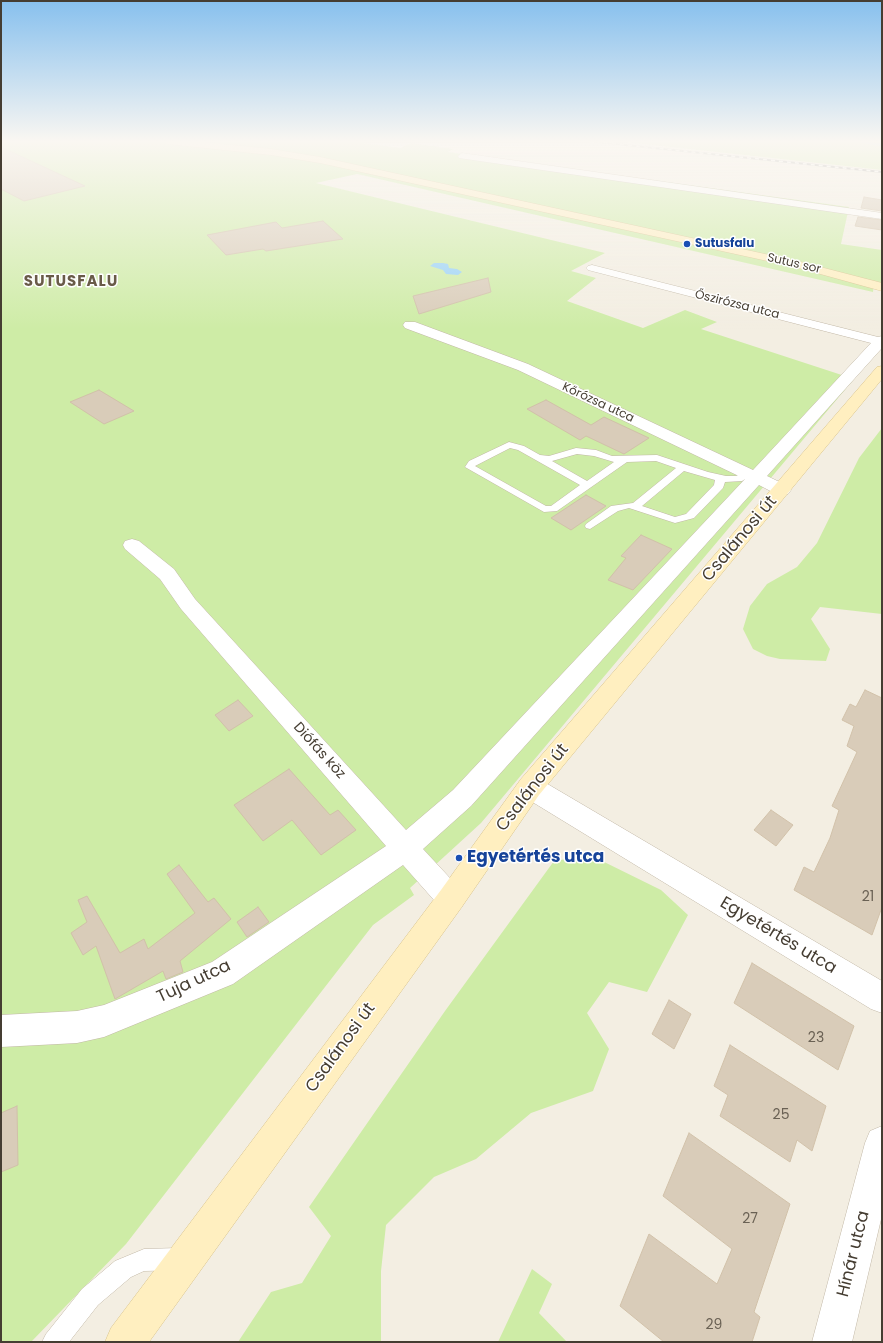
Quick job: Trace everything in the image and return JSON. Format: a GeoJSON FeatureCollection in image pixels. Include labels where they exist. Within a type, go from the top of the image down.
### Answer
{"type":"FeatureCollection","features":[{"type":"Feature","properties":{"kind":"main road","name":"Sutus sor"},"geometry":{"type":"LineString","coordinates":[[521,204],[781,260],[856,280]]}},
{"type":"Feature","properties":{"kind":"main road"},"geometry":{"type":"LineString","coordinates":[[856,280],[882,287]]}},
{"type":"Feature","properties":{"kind":"main road"},"geometry":{"type":"LineString","coordinates":[[856,280],[882,291]]}},
{"type":"Feature","properties":{"kind":"main road","name":"Csalánosi út"},"geometry":{"type":"LineString","coordinates":[[125,1342],[451,899],[530,787],[882,370]]}},
{"type":"Feature","properties":{"kind":"street"},"geometry":{"type":"LineString","coordinates":[[796,204],[882,216]]}},
{"type":"Feature","properties":{"kind":"street","name":"Őszirózsa utca"},"geometry":{"type":"LineString","coordinates":[[592,268],[882,341]]}},
{"type":"Feature","properties":{"kind":"street","name":"Kőrózsa utca"},"geometry":{"type":"LineString","coordinates":[[410,325],[523,367],[782,490]]}},
{"type":"Feature","properties":{"kind":"street","name":"Tuja utca"},"geometry":{"type":"LineString","coordinates":[[1,1031],[77,1027],[104,1021],[222,973],[405,848],[462,798],[752,476],[882,341]]}},
{"type":"Feature","properties":{"kind":"street","name":"Diófás köz"},"geometry":{"type":"LineString","coordinates":[[132,545],[167,574],[188,604],[451,899]]}},
{"type":"Feature","properties":{"kind":"street","name":"Egyetértés utca"},"geometry":{"type":"LineString","coordinates":[[530,787],[882,998]]}},
{"type":"Feature","properties":{"kind":"street","name":"Hínár utca"},"geometry":{"type":"LineString","coordinates":[[832,1342],[882,1143]]}},
{"type":"Feature","properties":{"kind":"lane"},"geometry":{"type":"LineString","coordinates":[[587,485],[521,448],[509,445],[472,463],[470,467],[544,509],[553,509],[623,460]]}},
{"type":"Feature","properties":{"kind":"lane"},"geometry":{"type":"LineString","coordinates":[[538,458],[550,458],[576,451],[596,453],[611,459],[623,460],[657,458],[706,475],[721,478],[738,479],[752,476]]}},
{"type":"Feature","properties":{"kind":"lane"},"geometry":{"type":"LineString","coordinates":[[634,507],[683,467]]}},
{"type":"Feature","properties":{"kind":"lane"},"geometry":{"type":"LineString","coordinates":[[590,526],[615,508],[630,506],[675,520],[690,516],[719,486],[721,478]]}},
{"type":"Feature","properties":{"kind":"lane"},"geometry":{"type":"LineString","coordinates":[[54,1342],[90,1297],[123,1269],[144,1260],[185,1259]]}},
{"type":"Feature","properties":{"kind":"green space"},"geometry":{"type":"Polygon","coordinates":[[[1,204],[401,204],[605,253],[571,271],[596,278],[567,301],[643,328],[685,310],[717,322],[701,329],[854,379],[481,823],[410,888],[414,895],[373,925],[126,1244],[31,1342],[1,1342],[1,204]]]}},
{"type":"Feature","properties":{"kind":"green space"},"geometry":{"type":"Polygon","coordinates":[[[487,204],[825,204],[849,207],[841,244],[882,250],[882,287],[874,285],[873,292],[487,204]]]}},
{"type":"Feature","properties":{"kind":"green space"},"geometry":{"type":"Polygon","coordinates":[[[882,428],[882,614],[820,607],[811,619],[830,649],[826,661],[780,659],[767,656],[753,649],[743,629],[750,606],[767,584],[797,567],[817,543],[859,458],[882,428]]]}},
{"type":"Feature","properties":{"kind":"green space"},"geometry":{"type":"Polygon","coordinates":[[[590,855],[661,890],[688,915],[647,992],[609,982],[587,1013],[609,1049],[593,1091],[531,1113],[476,1159],[434,1177],[386,1225],[381,1271],[381,1342],[238,1342],[271,1292],[302,1283],[331,1236],[309,1207],[445,1011],[554,861],[590,855]]]}},
{"type":"Feature","properties":{"kind":"green space"},"geometry":{"type":"Polygon","coordinates":[[[532,1269],[552,1284],[539,1313],[567,1342],[498,1342],[532,1269]]]}},
{"type":"Feature","properties":{"kind":"water"},"geometry":{"type":"Polygon","coordinates":[[[434,263],[448,264],[449,268],[457,269],[462,272],[458,275],[446,274],[443,270],[430,266],[434,263]]]}},
{"type":"Feature","properties":{"kind":"building"},"geometry":{"type":"Polygon","coordinates":[[[862,204],[882,204],[882,211],[861,208],[862,204]]]}},
{"type":"Feature","properties":{"kind":"building"},"geometry":{"type":"Polygon","coordinates":[[[858,217],[882,220],[882,230],[855,226],[858,217]]]}},
{"type":"Feature","properties":{"kind":"building"},"geometry":{"type":"Polygon","coordinates":[[[323,221],[343,239],[266,251],[263,249],[226,255],[207,235],[276,222],[282,228],[323,221]]]}},
{"type":"Feature","properties":{"kind":"building"},"geometry":{"type":"Polygon","coordinates":[[[488,278],[491,292],[419,314],[413,296],[488,278]]]}},
{"type":"Feature","properties":{"kind":"building"},"geometry":{"type":"Polygon","coordinates":[[[99,390],[134,411],[104,424],[70,402],[99,390]]]}},
{"type":"Feature","properties":{"kind":"building"},"geometry":{"type":"Polygon","coordinates":[[[546,400],[591,425],[604,417],[649,438],[624,454],[586,436],[580,440],[527,409],[546,400]]]}},
{"type":"Feature","properties":{"kind":"building"},"geometry":{"type":"Polygon","coordinates":[[[586,495],[606,506],[571,530],[551,518],[586,495]]]}},
{"type":"Feature","properties":{"kind":"building"},"geometry":{"type":"Polygon","coordinates":[[[641,535],[672,549],[633,590],[608,580],[626,558],[621,556],[641,535]]]}},
{"type":"Feature","properties":{"kind":"building"},"geometry":{"type":"Polygon","coordinates":[[[865,690],[882,698],[882,907],[872,935],[794,890],[804,867],[814,872],[830,838],[839,810],[832,806],[857,752],[847,746],[854,726],[842,720],[850,704],[856,707],[865,690]]]}},
{"type":"Feature","properties":{"kind":"building"},"geometry":{"type":"Polygon","coordinates":[[[238,700],[253,716],[229,731],[215,715],[238,700]]]}},
{"type":"Feature","properties":{"kind":"building"},"geometry":{"type":"Polygon","coordinates":[[[289,769],[330,815],[338,810],[356,830],[321,855],[292,820],[263,841],[234,805],[289,769]]]}},
{"type":"Feature","properties":{"kind":"building"},"geometry":{"type":"Polygon","coordinates":[[[771,810],[793,825],[776,846],[754,830],[771,810]]]}},
{"type":"Feature","properties":{"kind":"building"},"geometry":{"type":"Polygon","coordinates":[[[179,865],[208,902],[214,898],[231,919],[180,961],[183,972],[166,979],[163,971],[115,999],[96,946],[83,955],[71,933],[87,922],[78,900],[87,896],[120,953],[144,939],[148,949],[195,913],[167,874],[179,865]]]}},
{"type":"Feature","properties":{"kind":"building"},"geometry":{"type":"Polygon","coordinates":[[[258,907],[269,922],[247,937],[237,922],[258,907]]]}},
{"type":"Feature","properties":{"kind":"building"},"geometry":{"type":"Polygon","coordinates":[[[752,963],[854,1026],[838,1070],[734,1003],[752,963]]]}},
{"type":"Feature","properties":{"kind":"building"},"geometry":{"type":"Polygon","coordinates":[[[669,1000],[691,1014],[674,1049],[652,1034],[669,1000]]]}},
{"type":"Feature","properties":{"kind":"building"},"geometry":{"type":"Polygon","coordinates":[[[730,1045],[826,1106],[812,1151],[797,1140],[790,1162],[720,1116],[728,1095],[714,1086],[730,1045]]]}},
{"type":"Feature","properties":{"kind":"building"},"geometry":{"type":"Polygon","coordinates":[[[17,1106],[18,1165],[1,1172],[1,1113],[17,1106]]]}},
{"type":"Feature","properties":{"kind":"building"},"geometry":{"type":"Polygon","coordinates":[[[689,1133],[790,1204],[754,1312],[760,1317],[752,1342],[664,1342],[620,1306],[649,1234],[717,1284],[732,1249],[663,1196],[689,1133]]]}},
{"type":"Feature","properties":{"kind":"place","name":"Sutusfalu"},"geometry":{"type":"Point","coordinates":[687,244]}},
{"type":"Feature","properties":{"kind":"place","name":"Egyetértés utca"},"geometry":{"type":"Point","coordinates":[459,858]}},
{"type":"Feature","properties":{"kind":"district","name":"SUTUSFALU"},"geometry":{"type":"Point","coordinates":[71,282]}}]}
